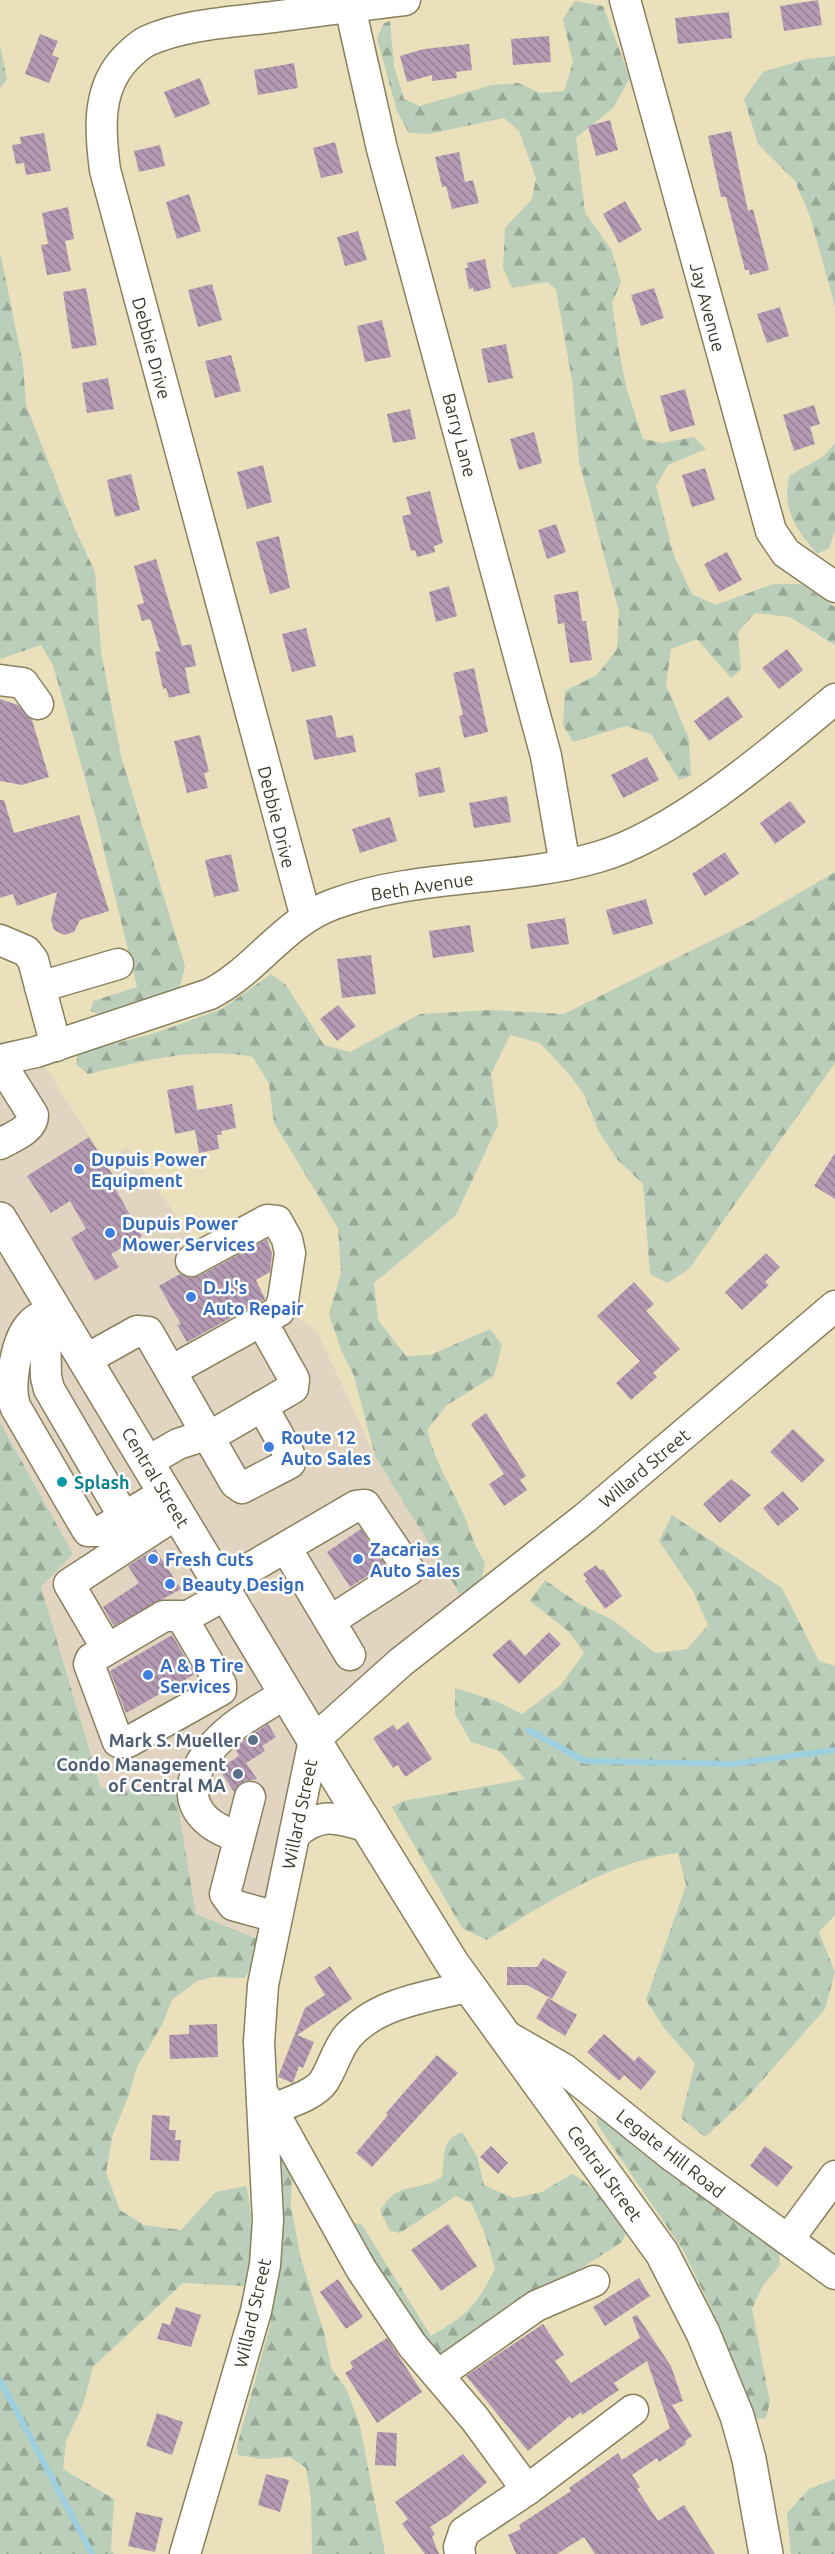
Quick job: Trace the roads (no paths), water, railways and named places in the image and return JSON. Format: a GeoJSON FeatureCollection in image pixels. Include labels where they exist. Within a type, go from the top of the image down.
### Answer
{"type":"FeatureCollection","features":[{"type":"Feature","properties":{"kind":"main road","name":"Central Street"},"geometry":{"type":"LineString","coordinates":[[0,1219],[368,1827],[470,1986],[637,2216],[684,2292],[736,2416],[749,2459],[766,2554]]}},
{"type":"Feature","properties":{"kind":"street","name":"Debbie Drive"},"geometry":{"type":"LineString","coordinates":[[306,918],[105,170],[101,121],[102,103],[114,73],[124,59],[145,42],[191,29],[405,0]]}},
{"type":"Feature","properties":{"kind":"street","name":"Jay Avenue"},"geometry":{"type":"LineString","coordinates":[[625,0],[771,531],[786,553],[835,587]]}},
{"type":"Feature","properties":{"kind":"street","name":"Barry Lane"},"geometry":{"type":"LineString","coordinates":[[350,7],[382,149],[546,756],[565,865]]}},
{"type":"Feature","properties":{"kind":"street"},"geometry":{"type":"LineString","coordinates":[[0,680],[23,683],[38,704]]}},
{"type":"Feature","properties":{"kind":"street","name":"Beth Avenue"},"geometry":{"type":"LineString","coordinates":[[0,1061],[56,1046],[210,994],[229,985],[288,929],[332,905],[382,891],[565,865],[609,854],[656,833],[728,783],[835,699]]}},
{"type":"Feature","properties":{"kind":"street"},"geometry":{"type":"LineString","coordinates":[[0,940],[26,951],[33,960],[56,1046]]}},
{"type":"Feature","properties":{"kind":"street"},"geometry":{"type":"LineString","coordinates":[[40,987],[118,964]]}},
{"type":"Feature","properties":{"kind":"street"},"geometry":{"type":"LineString","coordinates":[[0,1061],[33,1115],[33,1119],[28,1127],[0,1143]]}},
{"type":"Feature","properties":{"kind":"street"},"geometry":{"type":"LineString","coordinates":[[171,1371],[262,1323],[279,1311],[283,1300],[290,1253],[278,1221],[267,1220],[191,1261]]}},
{"type":"Feature","properties":{"kind":"street","name":"Willard Street"},"geometry":{"type":"LineString","coordinates":[[185,2554],[256,2311],[265,2265],[268,2220],[266,2098],[259,2042],[263,1985],[314,1740],[401,1662],[585,1518],[835,1306]]}},
{"type":"Feature","properties":{"kind":"street"},"geometry":{"type":"LineString","coordinates":[[56,1311],[32,1322],[20,1345],[11,1394],[24,1422],[88,1531],[101,1531],[124,1517],[172,1503]]}},
{"type":"Feature","properties":{"kind":"street"},"geometry":{"type":"LineString","coordinates":[[56,1311],[48,1317],[45,1326],[47,1384],[124,1517]]}},
{"type":"Feature","properties":{"kind":"street"},"geometry":{"type":"LineString","coordinates":[[147,1462],[178,1444],[207,1436],[291,1391],[295,1383],[262,1323]]}},
{"type":"Feature","properties":{"kind":"street"},"geometry":{"type":"LineString","coordinates":[[85,1360],[142,1329],[148,1332],[238,1487],[247,1488],[290,1463],[289,1454],[262,1406]]}},
{"type":"Feature","properties":{"kind":"street"},"geometry":{"type":"LineString","coordinates":[[106,1649],[69,1584],[172,1503]]}},
{"type":"Feature","properties":{"kind":"street"},"geometry":{"type":"LineString","coordinates":[[181,1616],[221,1684],[220,1690],[128,1742],[118,1742],[89,1664],[90,1659],[164,1616],[181,1616],[188,1616],[286,1548],[356,1506],[365,1505],[408,1567],[403,1575],[330,1621]]}},
{"type":"Feature","properties":{"kind":"street"},"geometry":{"type":"LineString","coordinates":[[286,1548],[350,1655]]}},
{"type":"Feature","properties":{"kind":"street"},"geometry":{"type":"LineString","coordinates":[[239,1837],[213,1828],[202,1817],[193,1800],[192,1789],[197,1773],[223,1736],[286,1693]]}},
{"type":"Feature","properties":{"kind":"street"},"geometry":{"type":"LineString","coordinates":[[250,1797],[225,1888],[226,1898],[233,1905],[276,1917]]}},
{"type":"Feature","properties":{"kind":"street"},"geometry":{"type":"LineString","coordinates":[[296,1834],[316,1820],[329,1818],[368,1827]]}},
{"type":"Feature","properties":{"kind":"street"},"geometry":{"type":"LineString","coordinates":[[470,1986],[403,2003],[375,2013],[348,2037],[323,2083],[300,2098],[266,2098],[361,2269],[412,2345],[475,2419],[527,2490]]}},
{"type":"Feature","properties":{"kind":"street","name":"Legate Hill Road"},"geometry":{"type":"LineString","coordinates":[[505,2035],[564,2068],[671,2155],[835,2274]]}},
{"type":"Feature","properties":{"kind":"street"},"geometry":{"type":"LineString","coordinates":[[788,2240],[835,2176]]}},
{"type":"Feature","properties":{"kind":"street"},"geometry":{"type":"LineString","coordinates":[[438,2375],[536,2306],[594,2281]]}},
{"type":"Feature","properties":{"kind":"street"},"geometry":{"type":"LineString","coordinates":[[460,2554],[459,2547],[464,2532],[527,2490],[633,2410]]}},
{"type":"Feature","properties":{"kind":"waterway"},"geometry":{"type":"LineString","coordinates":[[528,1730],[585,1761],[733,1764],[835,1750]]}},
{"type":"Feature","properties":{"kind":"waterway"},"geometry":{"type":"LineString","coordinates":[[0,2380],[92,2554]]}},
{"type":"Feature","properties":{"kind":"place","name":"Dupuis Power Equipment"},"geometry":{"type":"Point","coordinates":[79,1169]}},
{"type":"Feature","properties":{"kind":"place","name":"Dupuis Power Mower Services"},"geometry":{"type":"Point","coordinates":[110,1233]}},
{"type":"Feature","properties":{"kind":"place","name":"D.J.'s Auto Repair"},"geometry":{"type":"Point","coordinates":[191,1297]}},
{"type":"Feature","properties":{"kind":"place","name":"Route 12 Auto Sales"},"geometry":{"type":"Point","coordinates":[269,1447]}},
{"type":"Feature","properties":{"kind":"place","name":"Splash"},"geometry":{"type":"Point","coordinates":[62,1482]}},
{"type":"Feature","properties":{"kind":"place","name":"Fresh Cuts"},"geometry":{"type":"Point","coordinates":[153,1559]}},
{"type":"Feature","properties":{"kind":"place","name":"Zacarias Auto Sales"},"geometry":{"type":"Point","coordinates":[358,1559]}},
{"type":"Feature","properties":{"kind":"place","name":"Beauty Design"},"geometry":{"type":"Point","coordinates":[170,1584]}},
{"type":"Feature","properties":{"kind":"place","name":"A & B Tire Services"},"geometry":{"type":"Point","coordinates":[148,1675]}},
{"type":"Feature","properties":{"kind":"place","name":"Mark S. Mueller"},"geometry":{"type":"Point","coordinates":[253,1740]}},
{"type":"Feature","properties":{"kind":"place","name":"Condo Management of Central MA"},"geometry":{"type":"Point","coordinates":[238,1774]}}]}
